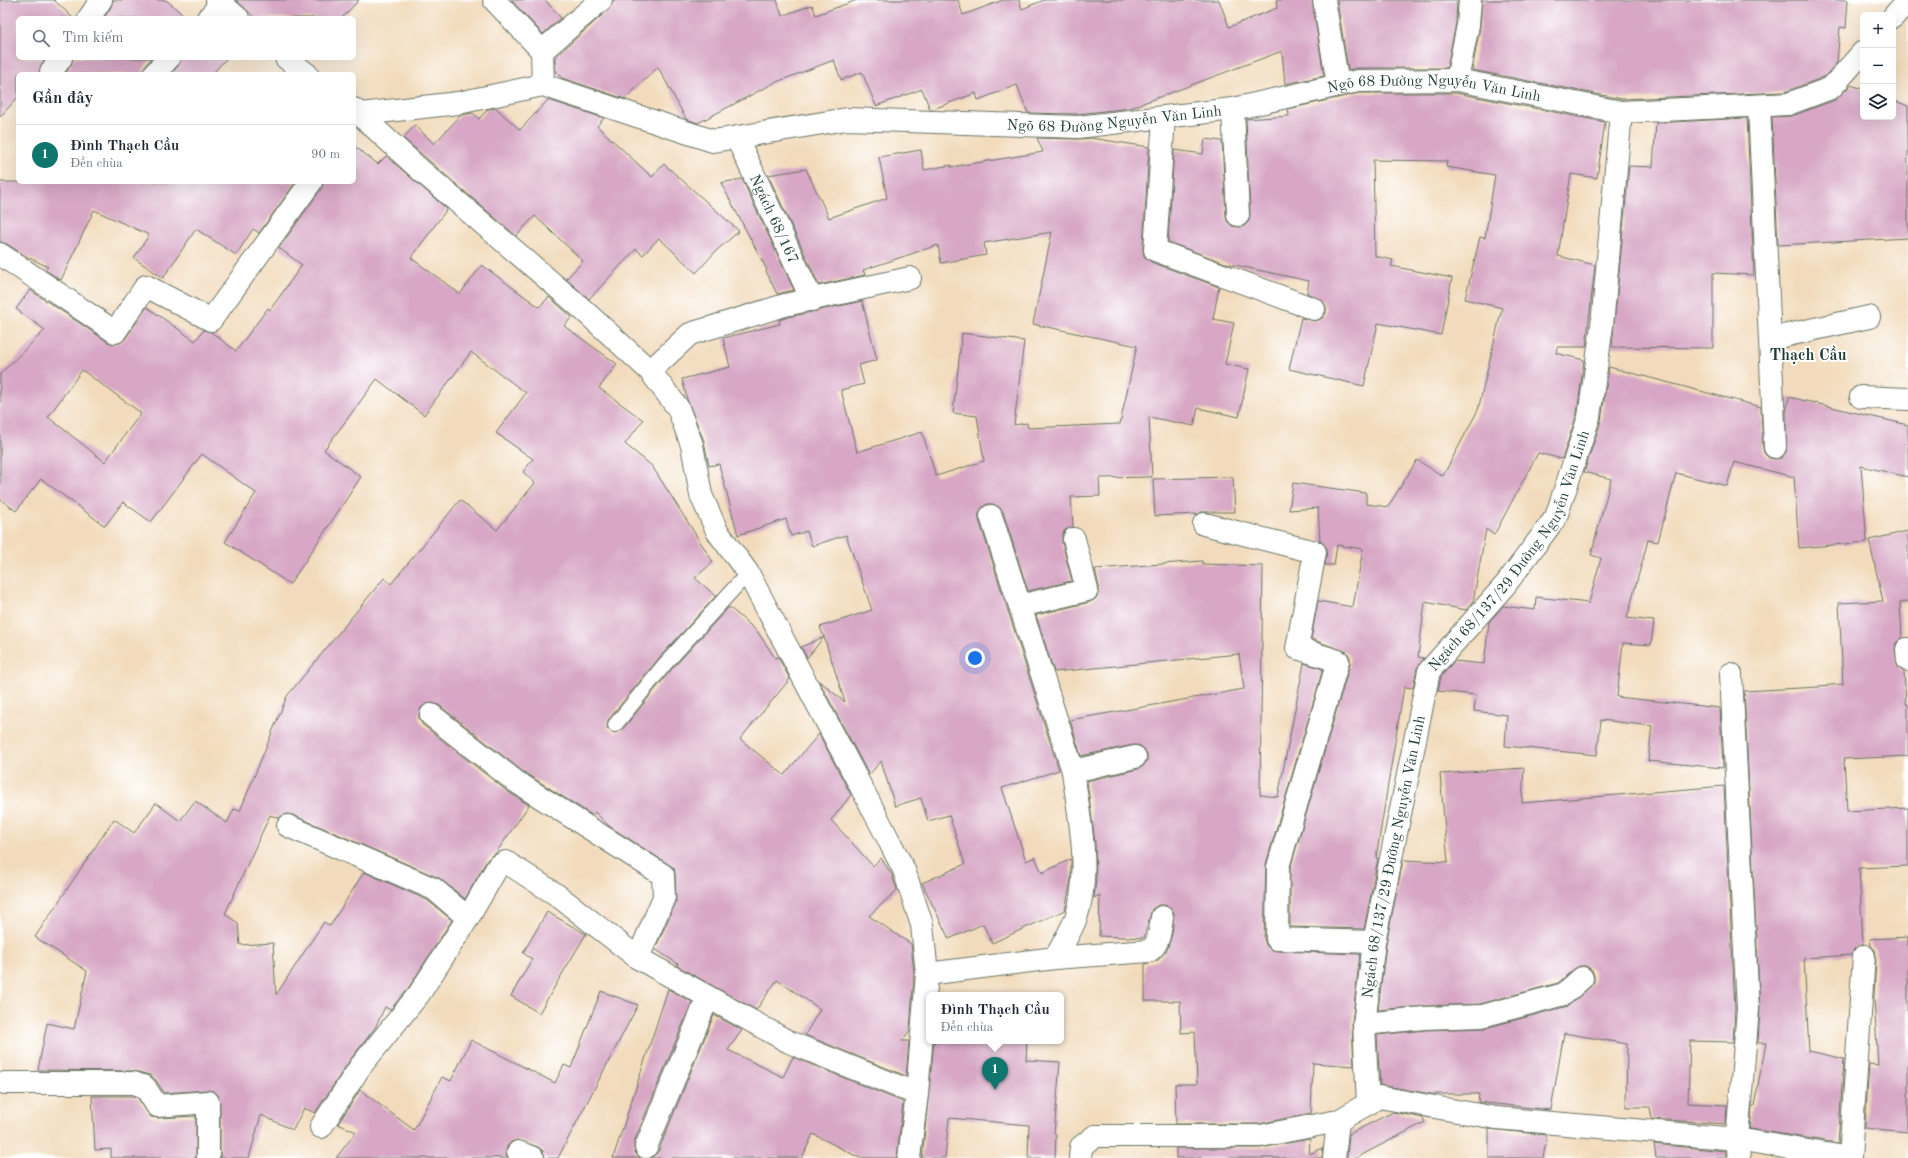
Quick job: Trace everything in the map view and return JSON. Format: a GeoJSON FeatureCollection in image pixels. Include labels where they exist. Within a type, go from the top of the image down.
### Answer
{"type":"FeatureCollection","features":[{"type":"Feature","properties":{"kind":"street"},"geometry":{"type":"LineString","coordinates":[[90,16],[101,0]]}},
{"type":"Feature","properties":{"kind":"street"},"geometry":{"type":"LineString","coordinates":[[356,115],[458,103],[544,85],[542,51],[494,0]]}},
{"type":"Feature","properties":{"kind":"street"},"geometry":{"type":"LineString","coordinates":[[542,51],[601,0]]}},
{"type":"Feature","properties":{"kind":"street"},"geometry":{"type":"LineString","coordinates":[[1324,0],[1338,85]]}},
{"type":"Feature","properties":{"kind":"street"},"geometry":{"type":"LineString","coordinates":[[1457,80],[1468,25],[1470,0]]}},
{"type":"Feature","properties":{"kind":"street"},"geometry":{"type":"LineString","coordinates":[[1896,14],[1908,0]]}},
{"type":"Feature","properties":{"kind":"street"},"geometry":{"type":"LineString","coordinates":[[215,7],[234,16]]}},
{"type":"Feature","properties":{"kind":"street","name":"Ngõ 68 Đường Nguyễn Văn Linh"},"geometry":{"type":"LineString","coordinates":[[544,85],[713,141],[847,119],[1078,126],[1233,109],[1358,81],[1457,80],[1621,112],[1788,104],[1831,88],[1860,55]]}},
{"type":"Feature","properties":{"kind":"street"},"geometry":{"type":"LineString","coordinates":[[156,72],[168,60]]}},
{"type":"Feature","properties":{"kind":"street"},"geometry":{"type":"LineString","coordinates":[[289,60],[304,72]]}},
{"type":"Feature","properties":{"kind":"street"},"geometry":{"type":"LineString","coordinates":[[1759,106],[1775,447]]}},
{"type":"Feature","properties":{"kind":"street"},"geometry":{"type":"LineString","coordinates":[[1233,109],[1238,216]]}},
{"type":"Feature","properties":{"kind":"street","name":"Ngách 68/137/29 Đường Nguyễn Văn Linh"},"geometry":{"type":"LineString","coordinates":[[1368,1104],[1364,1024],[1374,942],[1429,671],[1506,584],[1556,517],[1589,417],[1603,318],[1621,112]]}},
{"type":"Feature","properties":{"kind":"street"},"geometry":{"type":"LineString","coordinates":[[356,115],[579,306],[650,371],[678,408],[692,445],[701,495],[717,531],[748,573],[904,870],[922,925],[927,974],[917,1094],[909,1158]]}},
{"type":"Feature","properties":{"kind":"street"},"geometry":{"type":"LineString","coordinates":[[1164,117],[1155,250],[1314,309]]}},
{"type":"Feature","properties":{"kind":"street","name":"Ngách 68/167"},"geometry":{"type":"LineString","coordinates":[[737,138],[812,300]]}},
{"type":"Feature","properties":{"kind":"street"},"geometry":{"type":"LineString","coordinates":[[0,254],[115,332],[146,286],[211,320],[310,184]]}},
{"type":"Feature","properties":{"kind":"street"},"geometry":{"type":"LineString","coordinates":[[650,371],[690,334],[785,306],[910,278]]}},
{"type":"Feature","properties":{"kind":"street"},"geometry":{"type":"LineString","coordinates":[[1770,339],[1869,317]]}},
{"type":"Feature","properties":{"kind":"street"},"geometry":{"type":"LineString","coordinates":[[1861,397],[1908,399]]}},
{"type":"Feature","properties":{"kind":"street"},"geometry":{"type":"LineString","coordinates":[[991,516],[1072,771],[1083,856],[1082,897],[1070,933],[1055,958]]}},
{"type":"Feature","properties":{"kind":"street"},"geometry":{"type":"LineString","coordinates":[[1204,524],[1315,552],[1297,648],[1338,661],[1278,867],[1277,939],[1374,942]]}},
{"type":"Feature","properties":{"kind":"street"},"geometry":{"type":"LineString","coordinates":[[1020,606],[1087,590],[1074,539]]}},
{"type":"Feature","properties":{"kind":"street"},"geometry":{"type":"LineString","coordinates":[[1731,674],[1748,1010],[1738,1148]]}},
{"type":"Feature","properties":{"kind":"street"},"geometry":{"type":"LineString","coordinates":[[431,715],[515,782],[663,875],[664,897],[638,958]]}},
{"type":"Feature","properties":{"kind":"street"},"geometry":{"type":"LineString","coordinates":[[1072,771],[1134,757]]}},
{"type":"Feature","properties":{"kind":"street"},"geometry":{"type":"LineString","coordinates":[[288,826],[434,889],[468,918]]}},
{"type":"Feature","properties":{"kind":"street"},"geometry":{"type":"LineString","coordinates":[[321,1127],[360,1067],[419,994],[468,918],[498,866],[506,862],[557,895],[638,958],[790,1042],[917,1094]]}},
{"type":"Feature","properties":{"kind":"street"},"geometry":{"type":"LineString","coordinates":[[927,974],[1055,958],[1149,951],[1153,948],[1158,938],[1162,917]]}},
{"type":"Feature","properties":{"kind":"street"},"geometry":{"type":"LineString","coordinates":[[1080,1158],[1081,1147],[1095,1136],[1260,1136],[1338,1121],[1379,1097],[1496,1118],[1738,1148],[1850,1158],[1864,956]]}},
{"type":"Feature","properties":{"kind":"street"},"geometry":{"type":"LineString","coordinates":[[1364,1024],[1424,1018],[1482,1016],[1564,994],[1582,978]]}},
{"type":"Feature","properties":{"kind":"street"},"geometry":{"type":"LineString","coordinates":[[646,1147],[708,996]]}},
{"type":"Feature","properties":{"kind":"street"},"geometry":{"type":"LineString","coordinates":[[5,1083],[134,1083],[145,1087],[158,1106],[208,1102],[208,1158]]}},
{"type":"Feature","properties":{"kind":"street"},"geometry":{"type":"LineString","coordinates":[[1334,1158],[1338,1121]]}},
{"type":"Feature","properties":{"kind":"lane"},"geometry":{"type":"LineString","coordinates":[[615,725],[665,664],[748,573]]}},
{"type":"Feature","properties":{"kind":"building"},"geometry":{"type":"Polygon","coordinates":[[[0,0],[54,0],[71,16],[16,16],[16,60],[45,60],[41,65],[39,72],[16,72],[16,99],[0,117],[0,0]]]}},
{"type":"Feature","properties":{"kind":"building"},"geometry":{"type":"Polygon","coordinates":[[[113,0],[166,0],[185,16],[105,16],[111,7],[113,0]]]}},
{"type":"Feature","properties":{"kind":"building"},"geometry":{"type":"Polygon","coordinates":[[[236,0],[359,0],[344,16],[253,16],[236,0]]]}},
{"type":"Feature","properties":{"kind":"building"},"geometry":{"type":"Polygon","coordinates":[[[511,0],[545,0],[561,18],[543,34],[511,0]]]}},
{"type":"Feature","properties":{"kind":"building"},"geometry":{"type":"Polygon","coordinates":[[[613,0],[777,0],[782,16],[812,5],[816,15],[857,0],[958,0],[963,15],[1003,0],[1019,0],[1022,9],[1044,0],[1219,0],[1229,27],[1277,8],[1276,0],[1312,0],[1324,76],[1285,84],[1282,51],[1130,108],[1077,114],[1028,113],[1017,85],[978,100],[976,93],[933,109],[930,109],[922,89],[876,106],[862,72],[841,80],[834,60],[774,83],[698,123],[686,119],[658,67],[625,99],[562,78],[555,71],[555,57],[609,9],[613,0]]]}},
{"type":"Feature","properties":{"kind":"building"},"geometry":{"type":"Polygon","coordinates":[[[1337,0],[1457,0],[1456,23],[1447,68],[1358,68],[1348,70],[1337,0]]]}},
{"type":"Feature","properties":{"kind":"building"},"geometry":{"type":"Polygon","coordinates":[[[1482,0],[1848,0],[1846,28],[1840,27],[1837,63],[1824,77],[1785,92],[1622,99],[1472,70],[1480,27],[1482,0]]]}},
{"type":"Feature","properties":{"kind":"building"},"geometry":{"type":"Polygon","coordinates":[[[72,60],[150,60],[145,66],[143,72],[66,72],[72,60]]]}},
{"type":"Feature","properties":{"kind":"building"},"geometry":{"type":"Polygon","coordinates":[[[180,60],[225,60],[214,72],[173,72],[178,66],[180,60]]]}},
{"type":"Feature","properties":{"kind":"building"},"geometry":{"type":"Polygon","coordinates":[[[1851,85],[1860,88],[1860,120],[1896,120],[1896,101],[1908,106],[1908,238],[1778,245],[1772,117],[1792,116],[1835,100],[1851,85]]]}},
{"type":"Feature","properties":{"kind":"building"},"geometry":{"type":"Polygon","coordinates":[[[1359,93],[1456,93],[1605,122],[1597,178],[1571,174],[1558,256],[1595,265],[1586,347],[1557,347],[1556,353],[1584,360],[1577,414],[1562,459],[1538,453],[1494,535],[1486,529],[1473,602],[1466,610],[1425,602],[1418,657],[1424,658],[1417,668],[1413,688],[1404,687],[1376,858],[1378,858],[1364,929],[1290,927],[1290,869],[1350,664],[1350,658],[1347,652],[1311,639],[1318,601],[1353,607],[1363,549],[1337,545],[1334,565],[1325,565],[1327,548],[1320,541],[1318,508],[1289,510],[1293,483],[1366,493],[1366,504],[1388,507],[1417,460],[1443,476],[1478,410],[1502,308],[1465,299],[1480,237],[1485,238],[1495,175],[1446,167],[1447,161],[1373,160],[1375,256],[1393,260],[1391,266],[1452,278],[1441,335],[1378,323],[1364,386],[1289,369],[1301,318],[1316,321],[1322,318],[1326,313],[1326,307],[1323,301],[1307,293],[1309,281],[1225,263],[1168,242],[1174,150],[1203,154],[1205,139],[1222,141],[1227,221],[1232,226],[1244,226],[1249,221],[1250,214],[1246,119],[1289,116],[1288,109],[1359,93]]]}},
{"type":"Feature","properties":{"kind":"building"},"geometry":{"type":"Polygon","coordinates":[[[548,100],[604,118],[597,126],[652,177],[664,164],[739,231],[716,251],[696,273],[659,238],[643,255],[636,249],[589,299],[566,279],[583,261],[535,216],[516,236],[403,138],[415,125],[434,144],[461,115],[473,113],[479,119],[488,109],[496,108],[520,130],[548,100]]]}},
{"type":"Feature","properties":{"kind":"building"},"geometry":{"type":"Polygon","coordinates":[[[1747,118],[1754,275],[1713,273],[1713,348],[1612,347],[1629,166],[1653,167],[1656,123],[1747,118]]]}},
{"type":"Feature","properties":{"kind":"building"},"geometry":{"type":"Polygon","coordinates":[[[1037,138],[1091,138],[1149,147],[1143,249],[1144,256],[1151,262],[1219,287],[1213,319],[1234,323],[1225,364],[1249,369],[1239,417],[1198,408],[1194,426],[1149,417],[1152,477],[1099,478],[1100,496],[1071,497],[1073,527],[1065,530],[1062,535],[1062,542],[1072,581],[1028,591],[1003,512],[999,507],[993,504],[987,504],[982,508],[979,514],[979,520],[1059,770],[1002,788],[1026,861],[1035,857],[1042,873],[1071,859],[1071,879],[1065,910],[992,943],[983,924],[949,939],[922,883],[965,864],[949,815],[928,821],[921,798],[895,806],[881,761],[869,775],[819,681],[845,702],[820,627],[872,610],[846,535],[812,546],[807,531],[791,536],[786,519],[738,535],[719,464],[709,466],[704,441],[687,399],[682,379],[730,367],[723,338],[780,324],[779,320],[788,317],[862,301],[877,360],[859,365],[864,384],[841,390],[857,452],[922,432],[936,476],[984,461],[977,416],[953,413],[962,333],[1024,341],[1014,425],[1027,423],[1028,428],[1120,424],[1137,346],[1033,324],[1052,232],[984,243],[986,255],[941,263],[938,245],[863,270],[865,275],[819,285],[768,175],[806,169],[829,218],[887,198],[879,157],[921,150],[924,170],[1043,152],[1037,138]]]}},
{"type":"Feature","properties":{"kind":"building"},"geometry":{"type":"Polygon","coordinates":[[[356,148],[378,164],[386,156],[447,209],[411,258],[460,294],[482,265],[539,307],[549,297],[572,317],[564,326],[617,364],[599,388],[643,420],[625,444],[652,466],[713,562],[695,578],[716,596],[659,658],[608,720],[607,728],[614,733],[622,730],[671,670],[729,607],[757,631],[775,658],[778,657],[790,679],[740,739],[784,775],[819,734],[851,795],[831,820],[873,866],[881,858],[892,875],[897,890],[869,916],[911,944],[914,974],[910,1030],[902,1041],[909,1041],[906,1076],[805,1035],[820,1009],[777,980],[756,1010],[677,966],[678,964],[655,949],[676,902],[674,868],[609,826],[595,812],[592,815],[522,771],[439,705],[432,703],[426,704],[421,708],[419,719],[423,725],[507,791],[529,805],[496,853],[487,860],[465,899],[439,878],[293,815],[287,814],[279,818],[270,815],[225,914],[238,923],[240,945],[273,943],[276,995],[324,922],[330,926],[364,872],[427,900],[452,920],[409,987],[390,1010],[385,1007],[375,1028],[350,1060],[315,1113],[304,1108],[293,1130],[261,1115],[249,1158],[220,1158],[220,1102],[218,1095],[213,1091],[207,1090],[164,1093],[156,1080],[150,1075],[134,1071],[38,1070],[47,1023],[74,1029],[87,971],[35,937],[114,819],[134,833],[156,803],[180,821],[195,801],[227,823],[234,809],[240,811],[287,696],[384,578],[391,584],[460,500],[497,530],[535,483],[523,472],[533,459],[496,433],[526,393],[471,352],[424,415],[377,379],[324,450],[361,477],[290,584],[225,542],[256,493],[202,454],[151,522],[123,502],[105,526],[41,479],[16,511],[0,499],[0,374],[45,330],[16,309],[30,290],[108,342],[114,344],[120,343],[125,339],[147,307],[195,341],[204,330],[211,332],[236,351],[268,308],[270,310],[302,265],[279,248],[321,189],[322,184],[356,184],[356,148]],[[82,370],[48,417],[105,462],[141,413],[82,370]]]}},
{"type":"Feature","properties":{"kind":"building"},"geometry":{"type":"Polygon","coordinates":[[[742,179],[794,290],[777,294],[766,271],[767,270],[721,183],[742,179]]]}},
{"type":"Feature","properties":{"kind":"building"},"geometry":{"type":"Polygon","coordinates":[[[0,182],[16,182],[16,184],[295,184],[259,233],[253,229],[236,255],[196,229],[163,278],[134,258],[149,235],[94,210],[61,280],[45,270],[48,267],[24,255],[7,244],[0,242],[0,182]]]}},
{"type":"Feature","properties":{"kind":"building"},"geometry":{"type":"Polygon","coordinates":[[[1609,367],[1761,407],[1763,448],[1764,453],[1769,458],[1781,458],[1786,452],[1786,412],[1789,397],[1908,425],[1908,477],[1861,466],[1867,542],[1799,548],[1794,477],[1734,462],[1727,486],[1676,473],[1658,542],[1648,540],[1627,618],[1654,621],[1651,645],[1623,643],[1617,697],[1720,708],[1723,768],[1648,761],[1652,726],[1601,720],[1597,755],[1505,746],[1507,715],[1474,711],[1476,695],[1438,691],[1441,677],[1454,661],[1484,664],[1489,622],[1503,606],[1535,610],[1536,597],[1589,603],[1601,558],[1591,555],[1611,479],[1584,472],[1601,421],[1609,367]]]}},
{"type":"Feature","properties":{"kind":"building"},"geometry":{"type":"Polygon","coordinates":[[[1233,477],[1235,512],[1201,512],[1198,514],[1155,516],[1153,479],[1233,477]]]}},
{"type":"Feature","properties":{"kind":"building"},"geometry":{"type":"Polygon","coordinates":[[[1908,531],[1908,601],[1900,603],[1902,638],[1896,643],[1895,650],[1898,667],[1904,672],[1906,704],[1908,704],[1908,756],[1844,759],[1847,811],[1908,808],[1908,866],[1859,868],[1863,944],[1854,949],[1852,955],[1804,958],[1809,1051],[1844,1059],[1838,1143],[1750,1129],[1752,1106],[1754,1106],[1766,1043],[1758,1043],[1760,1008],[1744,691],[1819,687],[1843,684],[1839,603],[1883,601],[1869,540],[1908,531]]]}},
{"type":"Feature","properties":{"kind":"building"},"geometry":{"type":"Polygon","coordinates":[[[1202,561],[1203,564],[1263,566],[1260,795],[1278,797],[1304,663],[1323,669],[1266,864],[1264,939],[1266,945],[1270,949],[1277,951],[1360,954],[1352,1023],[1354,1066],[1313,1063],[1311,1113],[1259,1124],[1176,1124],[1175,1084],[1197,1084],[1195,1032],[1181,1033],[1180,1001],[1145,1001],[1145,964],[1157,961],[1167,950],[1172,934],[1174,913],[1170,907],[1164,905],[1158,905],[1152,909],[1144,938],[1099,936],[1100,895],[1094,898],[1096,880],[1095,843],[1087,781],[1138,769],[1147,761],[1147,754],[1139,745],[1133,745],[1081,756],[1070,720],[1244,689],[1239,654],[1054,672],[1036,615],[1090,602],[1095,599],[1099,594],[1099,587],[1095,569],[1202,561]]]}},
{"type":"Feature","properties":{"kind":"building"},"geometry":{"type":"Polygon","coordinates":[[[824,637],[807,658],[801,647],[824,637]]]}},
{"type":"Feature","properties":{"kind":"building"},"geometry":{"type":"Polygon","coordinates":[[[1524,768],[1522,803],[1724,786],[1735,1009],[1733,1042],[1690,1041],[1688,1103],[1727,1105],[1726,1124],[1652,1119],[1650,1107],[1626,1107],[1627,1044],[1564,1033],[1551,1110],[1478,1102],[1479,1094],[1431,1094],[1380,1085],[1377,1035],[1425,1030],[1485,1028],[1568,1006],[1594,982],[1592,970],[1586,966],[1580,966],[1574,969],[1558,983],[1480,1004],[1424,1006],[1378,1010],[1386,944],[1403,860],[1448,862],[1440,774],[1524,768]]]}},
{"type":"Feature","properties":{"kind":"building"},"geometry":{"type":"Polygon","coordinates":[[[547,912],[586,934],[539,1013],[511,996],[532,959],[523,953],[547,912]]]}},
{"type":"Feature","properties":{"kind":"building"},"geometry":{"type":"Polygon","coordinates":[[[1908,937],[1908,1132],[1865,1128],[1869,1064],[1878,1065],[1874,997],[1876,956],[1875,950],[1871,946],[1870,939],[1908,937]]]}},
{"type":"Feature","properties":{"kind":"building"},"geometry":{"type":"Polygon","coordinates":[[[668,989],[692,1002],[634,1142],[634,1149],[640,1158],[613,1158],[668,989]]]}},
{"type":"Feature","properties":{"kind":"building"},"geometry":{"type":"Polygon","coordinates":[[[601,991],[638,1005],[558,1158],[545,1158],[543,1151],[538,1147],[517,1140],[511,1142],[507,1147],[507,1158],[336,1158],[356,1132],[338,1124],[360,1090],[414,1130],[442,1077],[451,1081],[471,1040],[555,1083],[564,1065],[571,1068],[601,991]]]}},
{"type":"Feature","properties":{"kind":"building"},"geometry":{"type":"Polygon","coordinates":[[[714,1015],[742,1030],[728,1050],[783,1077],[793,1057],[903,1102],[897,1158],[860,1158],[813,1134],[802,1158],[651,1158],[658,1152],[714,1015]]]}},
{"type":"Feature","properties":{"kind":"building"},"geometry":{"type":"Polygon","coordinates":[[[934,1044],[1027,1044],[1026,1060],[1060,1062],[1054,1134],[1056,1134],[1055,1158],[1028,1158],[1029,1125],[949,1118],[945,1158],[922,1158],[934,1044]]]}},
{"type":"Feature","properties":{"kind":"building"},"geometry":{"type":"Polygon","coordinates":[[[92,1096],[137,1097],[151,1117],[196,1116],[196,1158],[111,1158],[111,1149],[95,1150],[92,1096]]]}},
{"type":"Feature","properties":{"kind":"building"},"geometry":{"type":"Polygon","coordinates":[[[1393,1112],[1423,1118],[1425,1122],[1356,1158],[1347,1158],[1349,1134],[1393,1112]]]}},
{"type":"Feature","properties":{"kind":"building"},"geometry":{"type":"Polygon","coordinates":[[[1489,1129],[1547,1135],[1543,1158],[1489,1158],[1489,1129]]]}},
{"type":"Feature","properties":{"kind":"building"},"geometry":{"type":"Polygon","coordinates":[[[1310,1139],[1309,1154],[1323,1148],[1322,1158],[1176,1158],[1176,1148],[1260,1148],[1310,1139]]]}},
{"type":"Feature","properties":{"kind":"building"},"geometry":{"type":"Polygon","coordinates":[[[1654,1144],[1725,1151],[1726,1158],[1656,1158],[1654,1144]]]}},
{"type":"Feature","properties":{"kind":"place","name":"Đình Thạch Cầu"},"geometry":{"type":"Point","coordinates":[995,1090]}},
{"type":"Feature","properties":{"kind":"district","name":"Thạch Cầu"},"geometry":{"type":"Point","coordinates":[1808,354]}}]}
